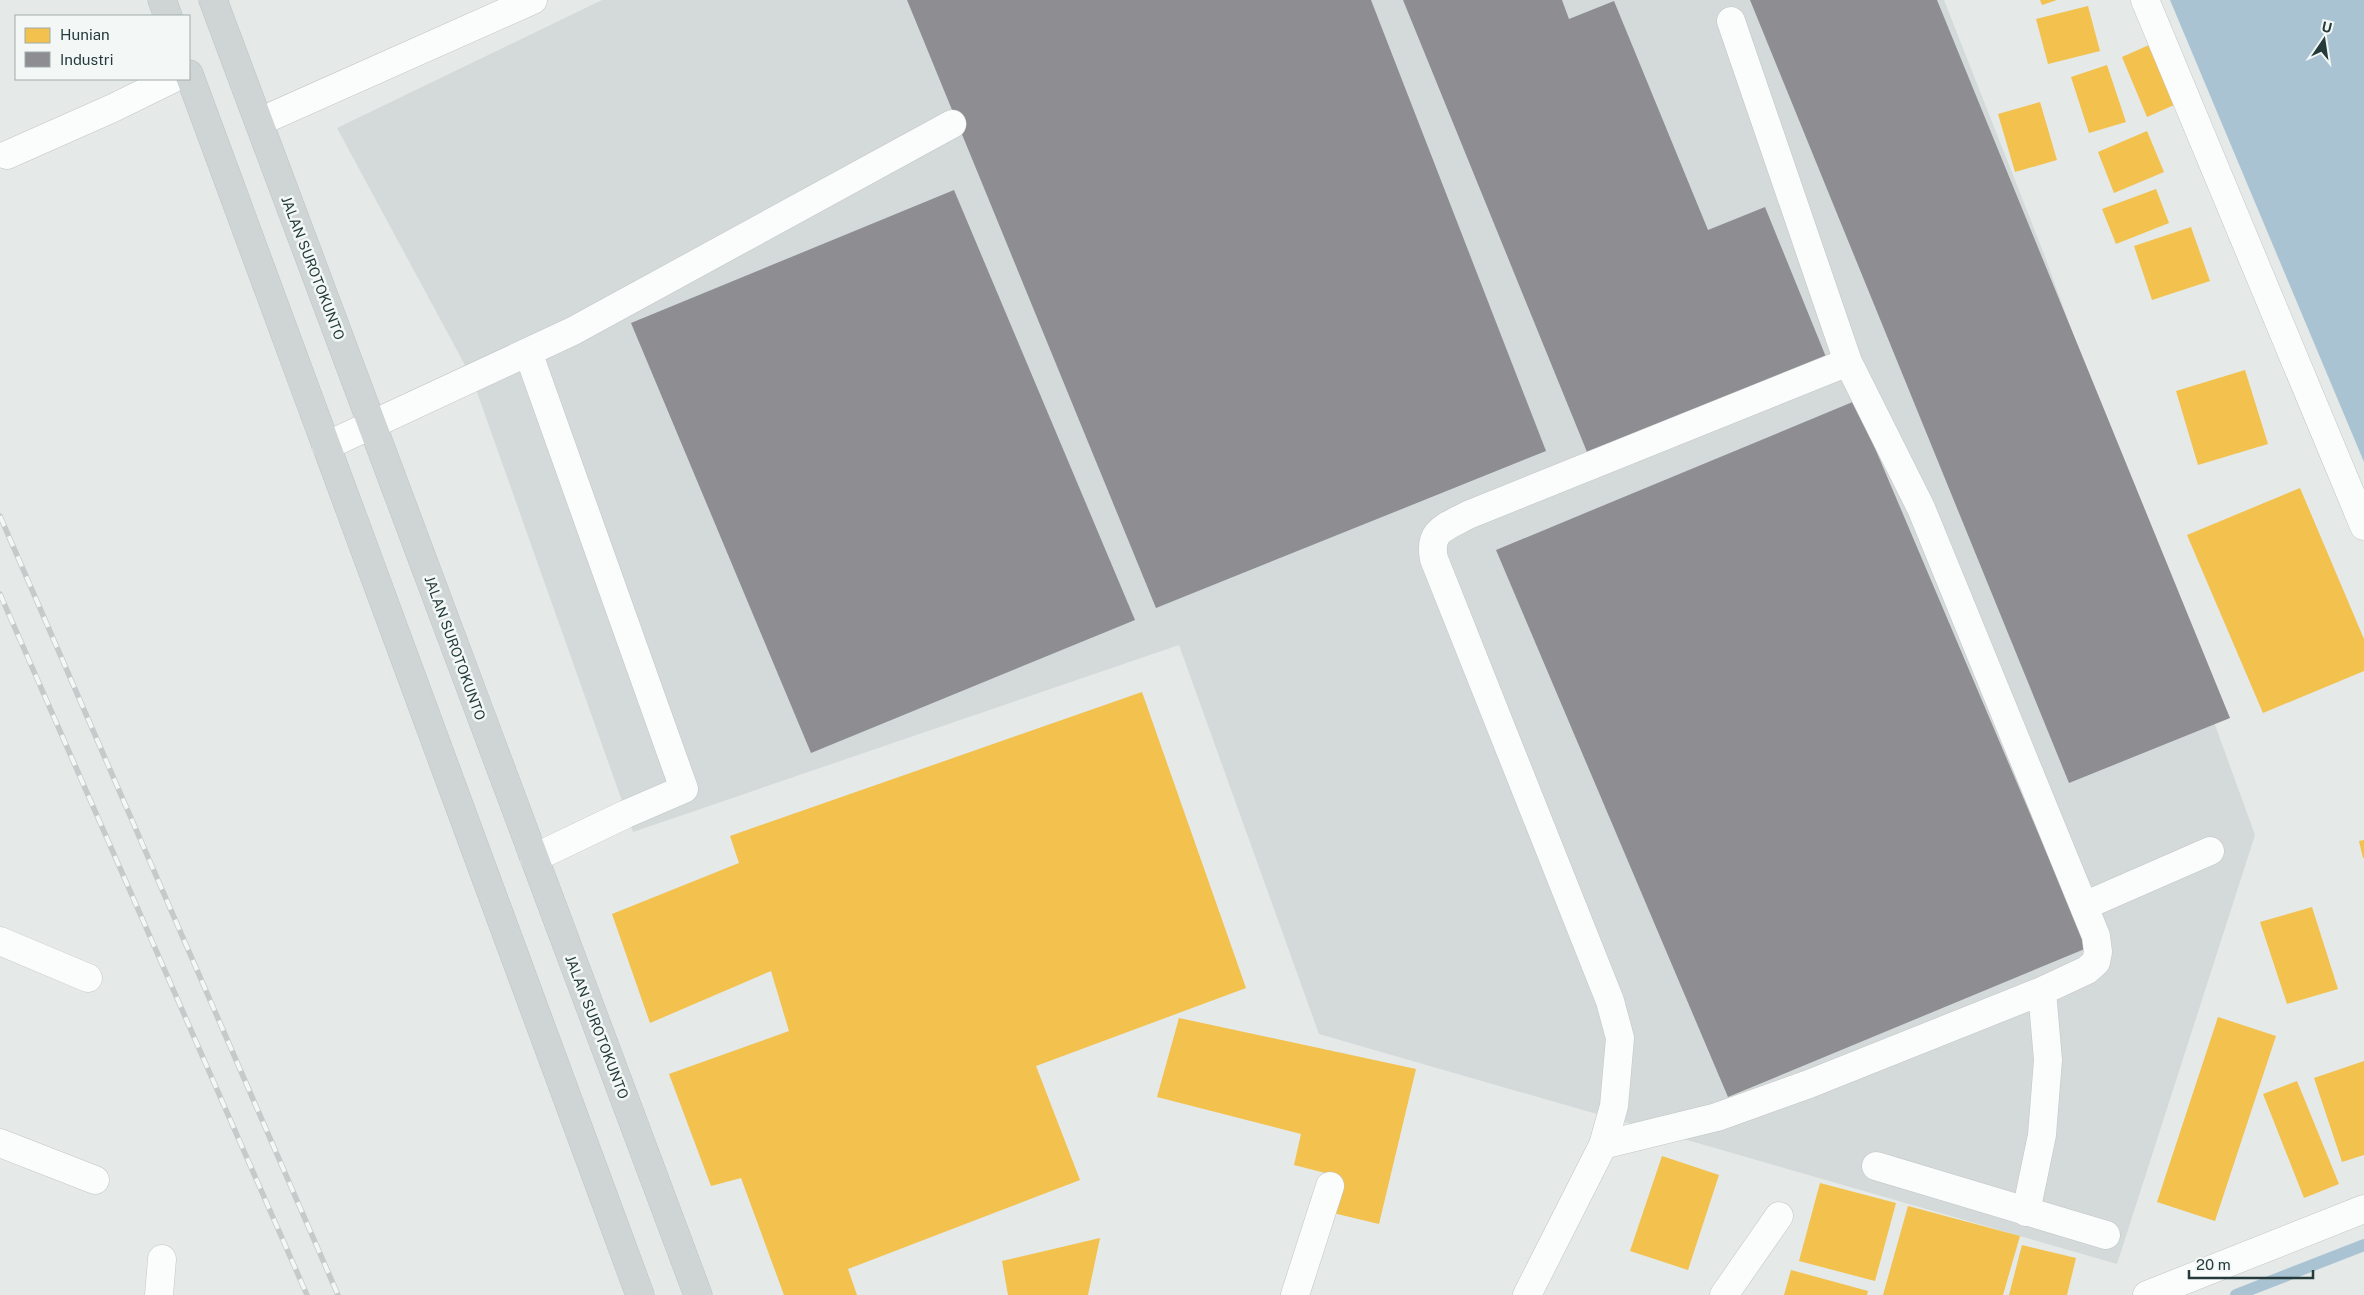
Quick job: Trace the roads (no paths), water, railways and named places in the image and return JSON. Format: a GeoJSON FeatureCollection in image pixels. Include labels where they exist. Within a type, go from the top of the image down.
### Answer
{"type":"FeatureCollection","features":[{"type":"Feature","properties":{"kind":"main road"},"geometry":{"type":"LineString","coordinates":[[162,0],[168,15]]}},
{"type":"Feature","properties":{"kind":"main road","name":"JALAN SUROTOKUNTO"},"geometry":{"type":"LineString","coordinates":[[213,0],[698,1295]]}},
{"type":"Feature","properties":{"kind":"main road"},"geometry":{"type":"LineString","coordinates":[[190,77],[640,1295]]}},
{"type":"Feature","properties":{"kind":"street"},"geometry":{"type":"LineString","coordinates":[[259,122],[533,0]]}},
{"type":"Feature","properties":{"kind":"street"},"geometry":{"type":"LineString","coordinates":[[2145,0],[2364,526]]}},
{"type":"Feature","properties":{"kind":"street"},"geometry":{"type":"LineString","coordinates":[[1603,1145],[1717,1116],[1809,1084],[2042,991],[2087,970],[2096,962],[2098,952],[2096,936],[1921,508],[1848,362],[1731,21]]}},
{"type":"Feature","properties":{"kind":"street"},"geometry":{"type":"LineString","coordinates":[[7,155],[113,108],[170,80]]}},
{"type":"Feature","properties":{"kind":"street"},"geometry":{"type":"LineString","coordinates":[[326,446],[572,331],[952,124]]}},
{"type":"Feature","properties":{"kind":"street"},"geometry":{"type":"LineString","coordinates":[[528,352],[684,789],[626,814],[534,858]]}},
{"type":"Feature","properties":{"kind":"street"},"geometry":{"type":"LineString","coordinates":[[1527,1295],[1603,1145],[1614,1106],[1620,1038],[1610,1000],[1434,559],[1432,542],[1437,533],[1468,515],[1848,362]]}},
{"type":"Feature","properties":{"kind":"street"},"geometry":{"type":"LineString","coordinates":[[2084,906],[2210,851]]}},
{"type":"Feature","properties":{"kind":"street"},"geometry":{"type":"LineString","coordinates":[[0,941],[88,978]]}},
{"type":"Feature","properties":{"kind":"street"},"geometry":{"type":"LineString","coordinates":[[2026,1212],[2042,1135],[2048,1060],[2042,991]]}},
{"type":"Feature","properties":{"kind":"street"},"geometry":{"type":"LineString","coordinates":[[0,1143],[95,1180]]}},
{"type":"Feature","properties":{"kind":"street"},"geometry":{"type":"LineString","coordinates":[[1876,1166],[2026,1212],[2106,1234]]}},
{"type":"Feature","properties":{"kind":"street"},"geometry":{"type":"LineString","coordinates":[[1295,1295],[1330,1186]]}},
{"type":"Feature","properties":{"kind":"street"},"geometry":{"type":"LineString","coordinates":[[2147,1295],[2364,1209]]}},
{"type":"Feature","properties":{"kind":"street"},"geometry":{"type":"LineString","coordinates":[[1724,1295],[1780,1216]]}},
{"type":"Feature","properties":{"kind":"street"},"geometry":{"type":"LineString","coordinates":[[159,1295],[162,1258]]}},
{"type":"Feature","properties":{"kind":"water"},"geometry":{"type":"Polygon","coordinates":[[[2170,0],[2364,0],[2364,462],[2170,0]]]}},
{"type":"Feature","properties":{"kind":"waterway"},"geometry":{"type":"LineString","coordinates":[[2236,1295],[2364,1245]]}},
{"type":"Feature","properties":{"kind":"railway"},"geometry":{"type":"LineString","coordinates":[[0,516],[338,1295]]}},
{"type":"Feature","properties":{"kind":"railway"},"geometry":{"type":"LineString","coordinates":[[0,594],[307,1295]]}}]}
